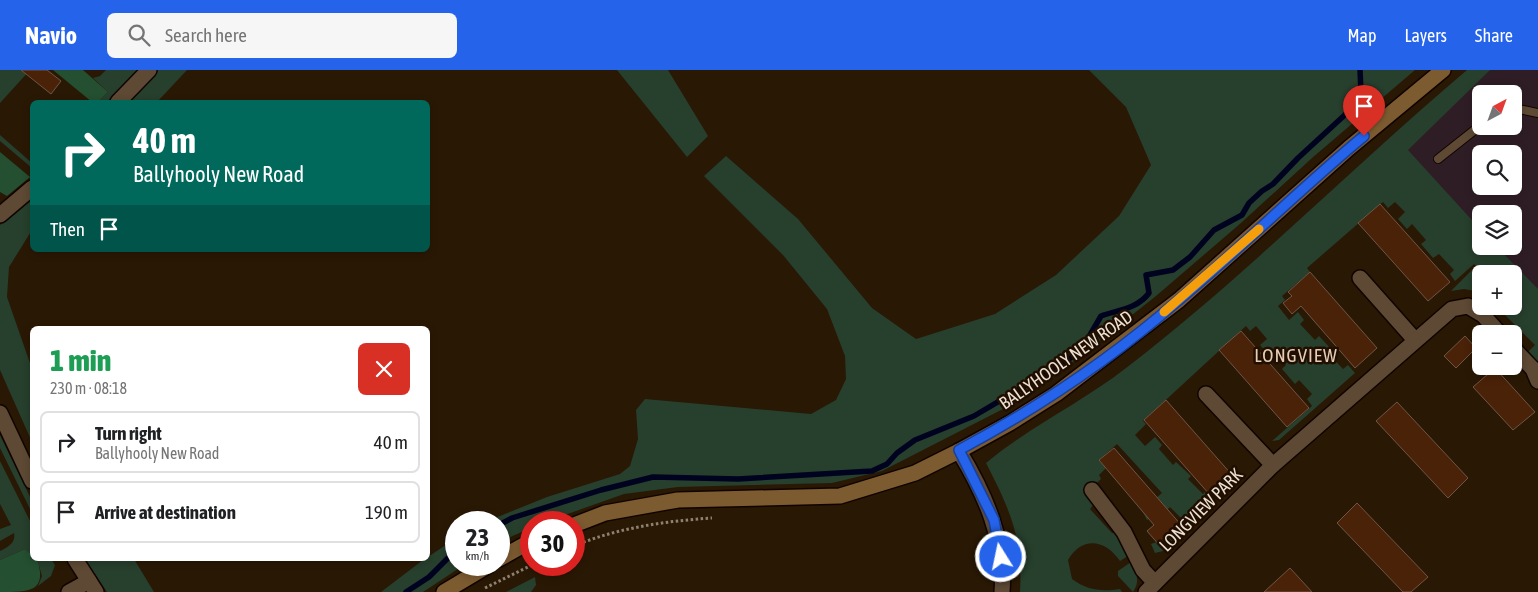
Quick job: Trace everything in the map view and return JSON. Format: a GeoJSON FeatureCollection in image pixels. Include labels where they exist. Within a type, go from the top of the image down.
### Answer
{"type":"FeatureCollection","features":[{"type":"Feature","properties":{"kind":"main road","name":"BALLYHOOLY NEW ROAD"},"geometry":{"type":"LineString","coordinates":[[585,521],[605,513],[678,500],[840,496],[914,473],[959,450],[1010,423],[1056,394],[1135,335],[1179,300],[1349,148],[1443,70]]}},
{"type":"Feature","properties":{"kind":"main road"},"geometry":{"type":"LineString","coordinates":[[444,592],[471,576]]}},
{"type":"Feature","properties":{"kind":"street"},"geometry":{"type":"LineString","coordinates":[[120,100],[148,70]]}},
{"type":"Feature","properties":{"kind":"street"},"geometry":{"type":"LineString","coordinates":[[0,215],[30,190]]}},
{"type":"Feature","properties":{"kind":"street"},"geometry":{"type":"LineString","coordinates":[[1360,278],[1415,340]]}},
{"type":"Feature","properties":{"kind":"street","name":"LONGVIEW PARK"},"geometry":{"type":"LineString","coordinates":[[1092,490],[1124,532],[1150,588],[1273,465],[1452,309],[1468,306],[1483,316],[1492,325]]}},
{"type":"Feature","properties":{"kind":"street"},"geometry":{"type":"LineString","coordinates":[[1522,358],[1532,369],[1538,381]]}},
{"type":"Feature","properties":{"kind":"street"},"geometry":{"type":"LineString","coordinates":[[1206,394],[1273,465]]}},
{"type":"Feature","properties":{"kind":"street"},"geometry":{"type":"LineString","coordinates":[[0,413],[30,477]]}},
{"type":"Feature","properties":{"kind":"street"},"geometry":{"type":"LineString","coordinates":[[959,450],[994,520],[1002,569],[1002,592]]}},
{"type":"Feature","properties":{"kind":"street"},"geometry":{"type":"LineString","coordinates":[[69,592],[92,586],[76,561]]}},
{"type":"Feature","properties":{"kind":"lane"},"geometry":{"type":"LineString","coordinates":[[1522,110],[1538,114]]}},
{"type":"Feature","properties":{"kind":"lane"},"geometry":{"type":"LineString","coordinates":[[1438,159],[1472,132]]}},
{"type":"Feature","properties":{"kind":"path"},"geometry":{"type":"LineString","coordinates":[[478,592],[520,571]]}},
{"type":"Feature","properties":{"kind":"shaded area"},"geometry":{"type":"Polygon","coordinates":[[[1467,70],[1538,70],[1538,329],[1522,292],[1522,265],[1476,265],[1374,152],[1467,70]]]}},
{"type":"Feature","properties":{"kind":"green space"},"geometry":{"type":"Polygon","coordinates":[[[0,70],[30,70],[0,103],[0,70]]]}},
{"type":"Feature","properties":{"kind":"green space"},"geometry":{"type":"Polygon","coordinates":[[[53,70],[83,70],[108,92],[100,100],[90,100],[53,70]]]}},
{"type":"Feature","properties":{"kind":"green space"},"geometry":{"type":"Polygon","coordinates":[[[106,70],[139,70],[110,100],[100,100],[108,92],[93,78],[100,76],[106,70]]]}},
{"type":"Feature","properties":{"kind":"green space"},"geometry":{"type":"Polygon","coordinates":[[[157,70],[187,70],[159,100],[129,100],[157,70]]]}},
{"type":"Feature","properties":{"kind":"green space"},"geometry":{"type":"Polygon","coordinates":[[[617,70],[668,70],[708,136],[687,157],[617,70]]]}},
{"type":"Feature","properties":{"kind":"green space"},"geometry":{"type":"Polygon","coordinates":[[[1089,70],[1415,70],[1156,296],[1059,373],[1005,408],[882,471],[832,483],[678,487],[624,494],[576,511],[520,511],[520,533],[510,537],[510,512],[547,497],[620,474],[630,466],[638,439],[636,410],[645,399],[811,414],[836,400],[846,379],[845,356],[827,309],[783,255],[704,176],[726,156],[798,219],[872,308],[916,339],[995,314],[1056,275],[1119,216],[1151,165],[1126,107],[1089,70]]]}},
{"type":"Feature","properties":{"kind":"green space"},"geometry":{"type":"Polygon","coordinates":[[[1467,70],[1490,70],[1475,85],[1472,85],[1472,88],[1408,150],[1472,220],[1472,255],[1505,255],[1515,265],[1474,264],[1455,281],[1450,274],[1454,270],[1439,254],[1433,258],[1421,244],[1426,240],[1412,224],[1407,229],[1398,219],[1405,212],[1395,202],[1388,208],[1383,202],[1307,268],[1310,272],[1282,296],[1285,300],[1278,306],[1289,320],[1298,312],[1304,320],[1300,324],[1315,340],[1319,336],[1333,351],[1329,354],[1343,369],[1348,365],[1355,373],[1279,440],[1272,441],[1312,406],[1307,399],[1312,394],[1299,380],[1295,384],[1282,369],[1286,365],[1272,349],[1267,353],[1260,345],[1267,339],[1256,326],[1250,331],[1246,326],[1143,421],[1146,424],[1135,435],[1145,446],[1155,437],[1162,445],[1159,449],[1173,465],[1176,462],[1191,476],[1188,479],[1203,494],[1205,492],[1214,501],[1163,551],[1155,553],[1151,544],[1157,542],[1160,546],[1185,522],[1170,507],[1157,519],[1154,516],[1147,520],[1142,510],[1162,493],[1117,444],[1099,460],[1106,468],[1099,475],[1101,479],[1085,494],[1094,504],[1090,509],[1112,533],[1118,533],[1128,556],[1120,561],[1108,548],[1094,543],[1080,547],[1068,560],[1072,579],[1083,586],[1094,589],[1120,589],[1122,592],[1020,592],[1017,540],[1002,495],[986,463],[1020,438],[1109,381],[1170,333],[1256,259],[1467,70]]]}},
{"type":"Feature","properties":{"kind":"green space"},"geometry":{"type":"Polygon","coordinates":[[[0,135],[30,161],[30,166],[0,141],[0,135]]]}},
{"type":"Feature","properties":{"kind":"green space"},"geometry":{"type":"Polygon","coordinates":[[[0,152],[30,177],[7,196],[0,192],[0,152]]]}},
{"type":"Feature","properties":{"kind":"green space"},"geometry":{"type":"Polygon","coordinates":[[[30,200],[30,233],[9,267],[7,297],[30,363],[30,438],[0,370],[0,225],[30,200]]]}},
{"type":"Feature","properties":{"kind":"green space"},"geometry":{"type":"Polygon","coordinates":[[[1472,270],[1472,290],[1464,289],[1451,291],[1472,270]]]}},
{"type":"Feature","properties":{"kind":"green space"},"geometry":{"type":"Polygon","coordinates":[[[1522,273],[1538,289],[1538,364],[1527,353],[1535,345],[1522,332],[1522,325],[1515,325],[1505,315],[1522,315],[1522,273]]]}},
{"type":"Feature","properties":{"kind":"green space"},"geometry":{"type":"Polygon","coordinates":[[[0,435],[30,497],[30,509],[0,448],[0,435]]]}},
{"type":"Feature","properties":{"kind":"green space"},"geometry":{"type":"Polygon","coordinates":[[[0,461],[30,521],[30,553],[25,549],[0,560],[0,551],[11,544],[14,539],[14,533],[0,541],[0,529],[11,525],[0,504],[0,461]]]}},
{"type":"Feature","properties":{"kind":"green space"},"geometry":{"type":"Polygon","coordinates":[[[445,545],[445,576],[447,576],[423,592],[381,592],[422,561],[430,561],[430,556],[445,545]]]}},
{"type":"Feature","properties":{"kind":"green space"},"geometry":{"type":"Polygon","coordinates":[[[25,549],[30,553],[30,561],[38,561],[40,570],[38,584],[34,588],[27,590],[0,592],[0,560],[25,549]]]}},
{"type":"Feature","properties":{"kind":"green space"},"geometry":{"type":"Polygon","coordinates":[[[38,561],[52,561],[55,565],[51,576],[38,586],[42,576],[38,561]]]}},
{"type":"Feature","properties":{"kind":"green space"},"geometry":{"type":"Polygon","coordinates":[[[86,561],[135,561],[154,592],[107,592],[86,561]]]}},
{"type":"Feature","properties":{"kind":"green space"},"geometry":{"type":"Polygon","coordinates":[[[1131,562],[1137,581],[1133,592],[1118,576],[1118,571],[1131,562]]]}},
{"type":"Feature","properties":{"kind":"green space"},"geometry":{"type":"Polygon","coordinates":[[[535,577],[536,585],[531,592],[506,592],[535,577]]]}},
{"type":"Feature","properties":{"kind":"building"},"geometry":{"type":"Polygon","coordinates":[[[21,70],[47,70],[61,81],[51,94],[21,70]]]}},
{"type":"Feature","properties":{"kind":"building"},"geometry":{"type":"Polygon","coordinates":[[[1380,204],[1450,282],[1428,301],[1358,223],[1380,204]]]}},
{"type":"Feature","properties":{"kind":"building"},"geometry":{"type":"Polygon","coordinates":[[[1310,272],[1377,348],[1355,368],[1301,306],[1292,314],[1283,303],[1292,296],[1288,292],[1310,272]]]}},
{"type":"Feature","properties":{"kind":"building"},"geometry":{"type":"Polygon","coordinates":[[[1241,331],[1309,408],[1287,427],[1219,350],[1241,331]]]}},
{"type":"Feature","properties":{"kind":"building"},"geometry":{"type":"Polygon","coordinates":[[[1465,336],[1472,344],[1472,352],[1456,368],[1444,356],[1465,336]]]}},
{"type":"Feature","properties":{"kind":"building"},"geometry":{"type":"Polygon","coordinates":[[[1487,375],[1501,375],[1535,412],[1513,430],[1473,387],[1487,375]]]}},
{"type":"Feature","properties":{"kind":"building"},"geometry":{"type":"Polygon","coordinates":[[[1166,400],[1232,475],[1210,495],[1144,420],[1166,400]]]}},
{"type":"Feature","properties":{"kind":"building"},"geometry":{"type":"Polygon","coordinates":[[[1397,402],[1468,478],[1448,498],[1376,421],[1397,402]]]}},
{"type":"Feature","properties":{"kind":"building"},"geometry":{"type":"Polygon","coordinates":[[[1114,448],[1182,526],[1160,546],[1147,531],[1154,525],[1099,460],[1114,448]]]}},
{"type":"Feature","properties":{"kind":"building"},"geometry":{"type":"Polygon","coordinates":[[[1357,503],[1428,577],[1411,592],[1403,592],[1337,523],[1357,503]]]}},
{"type":"Feature","properties":{"kind":"building"},"geometry":{"type":"Polygon","coordinates":[[[1290,568],[1312,592],[1264,592],[1290,568]]]}},
{"type":"Feature","properties":{"kind":"waterway"},"geometry":{"type":"LineString","coordinates":[[510,519],[601,490],[653,477],[738,479],[872,471],[887,464],[897,453],[915,440],[974,416],[1067,361],[1083,347],[1101,316],[1133,306],[1144,298],[1149,293],[1146,275],[1173,270],[1190,257],[1214,230],[1242,215],[1249,203],[1273,184],[1348,112],[1361,92],[1360,70]]}},
{"type":"Feature","properties":{"kind":"waterway"},"geometry":{"type":"LineString","coordinates":[[406,592],[429,577],[445,561]]}},
{"type":"Feature","properties":{"kind":"slow traffic"},"geometry":{"type":"LineString","coordinates":[[1164,312],[1259,229]]}},
{"type":"Feature","properties":{"kind":"district","name":"LONGVIEW"},"geometry":{"type":"Point","coordinates":[1296,355]}},
{"type":"Feature","properties":{"kind":"route"},"geometry":{"type":"LineString","coordinates":[[1001,557],[994,520],[959,450],[1026,414],[1098,364],[1179,300],[1364,136]]}}]}
